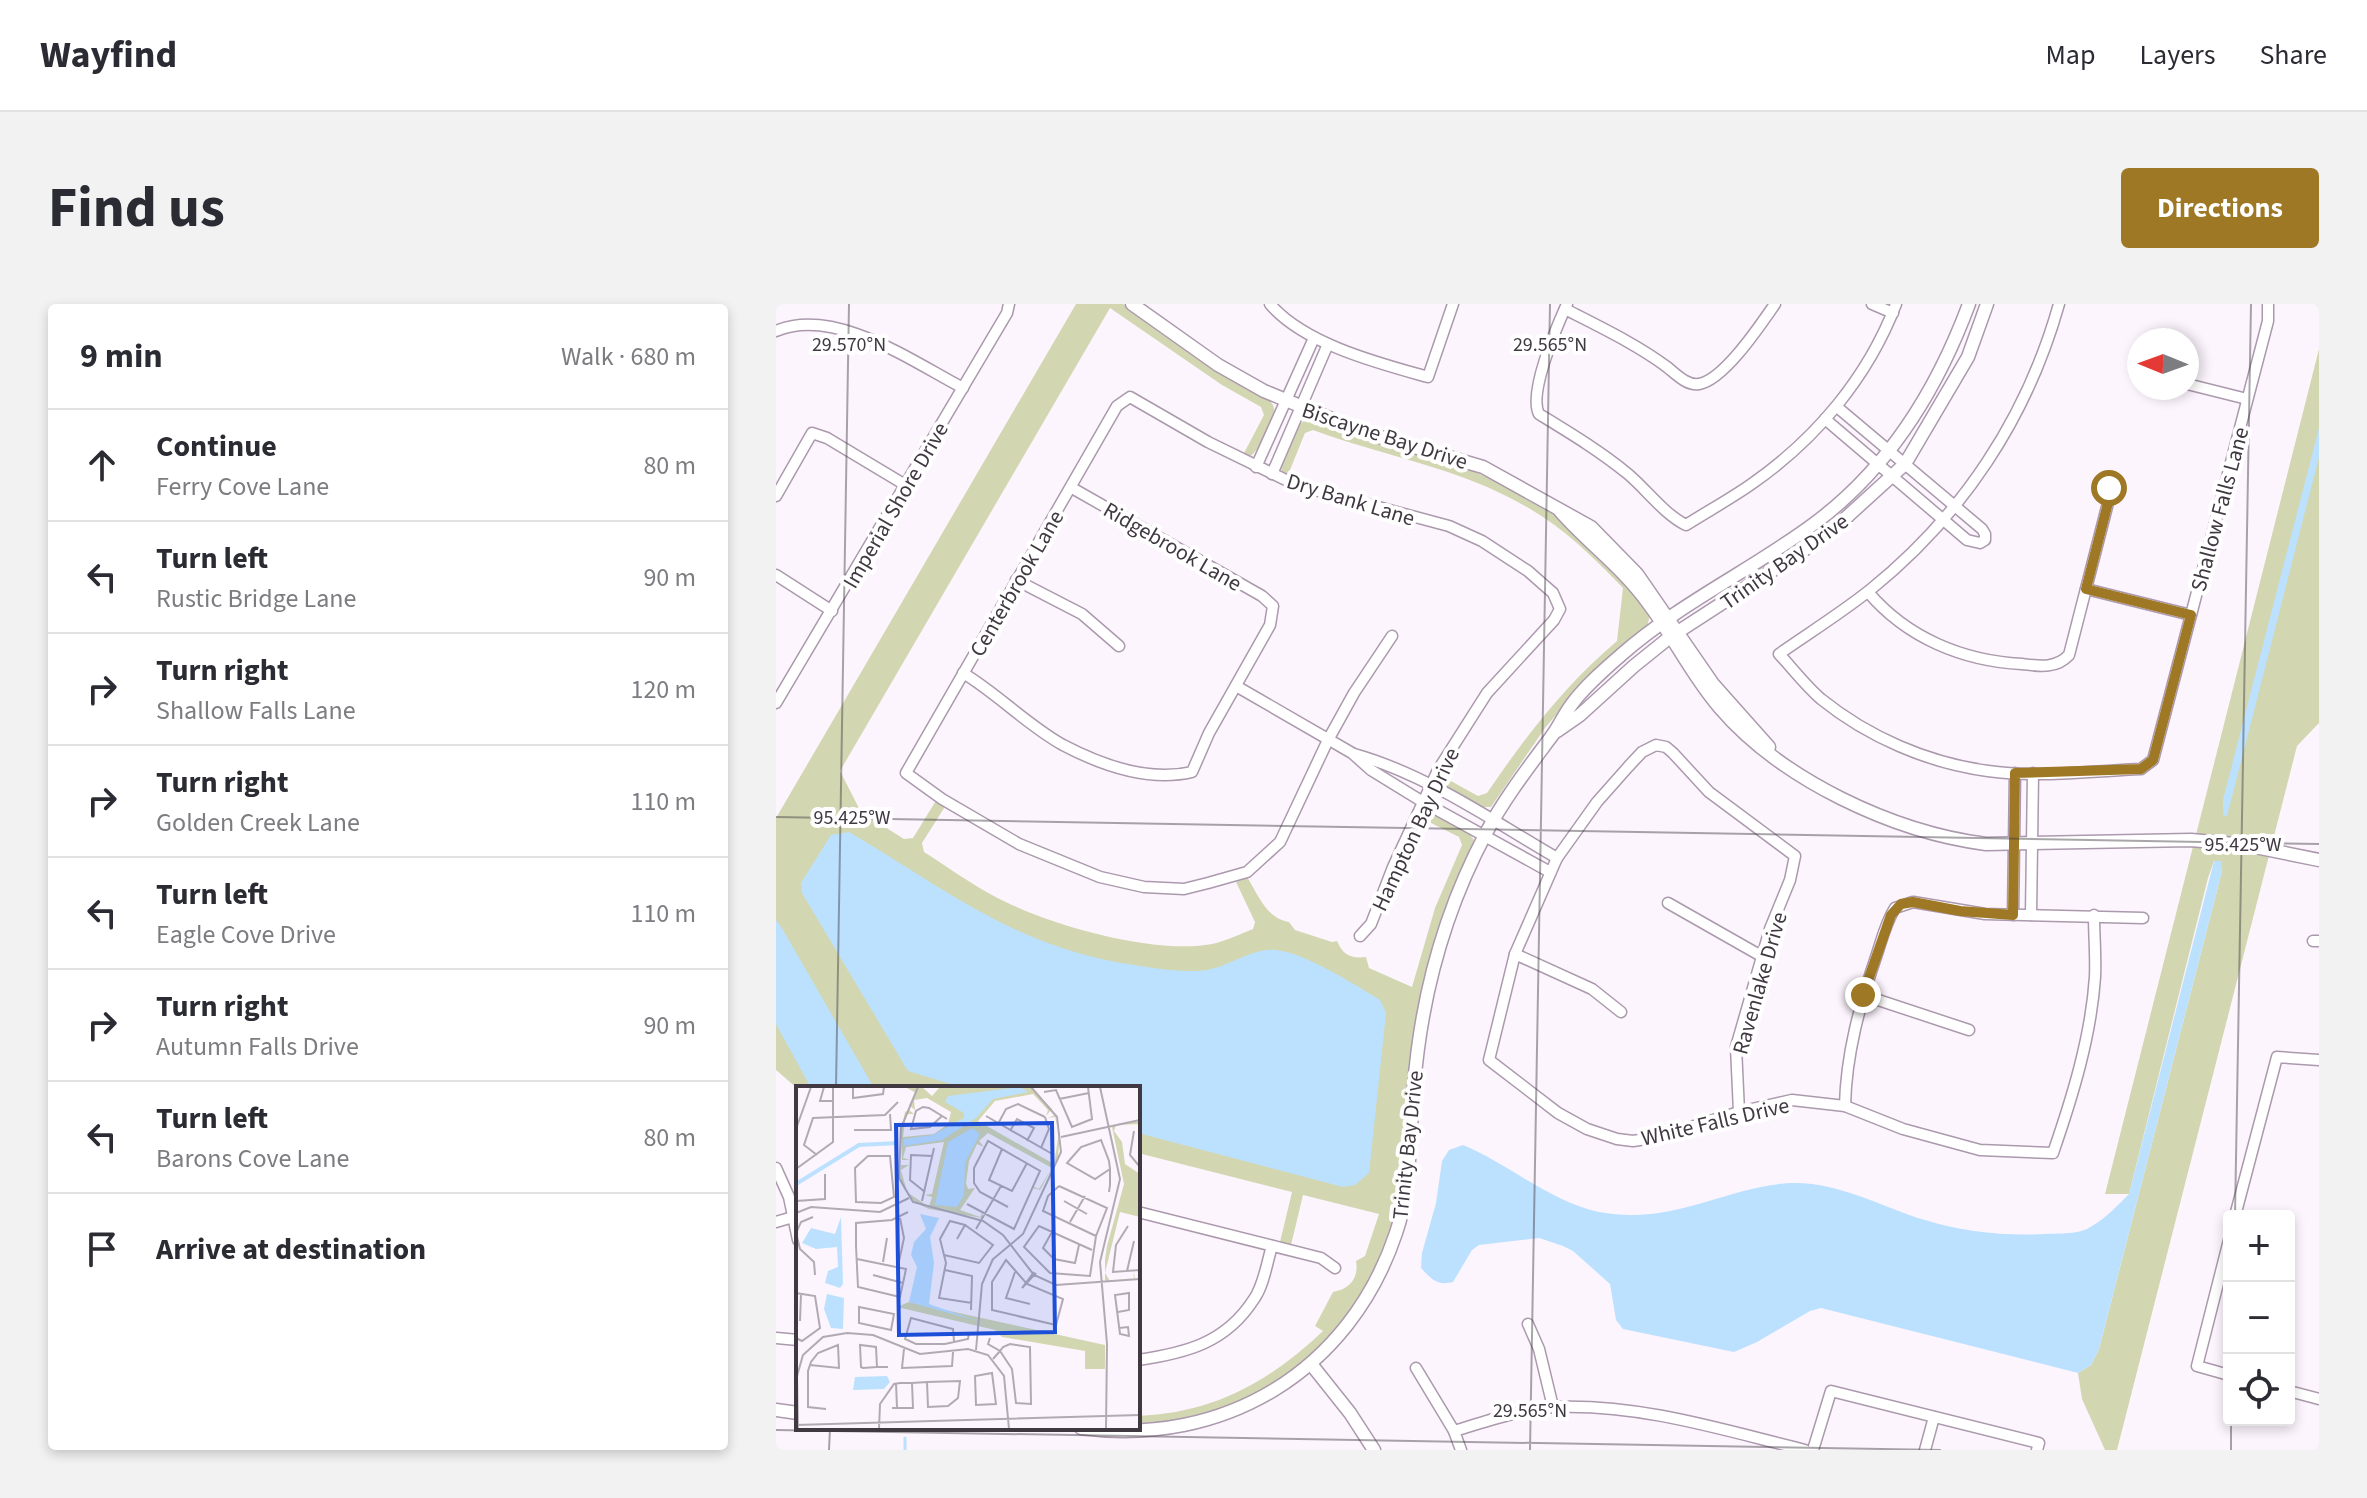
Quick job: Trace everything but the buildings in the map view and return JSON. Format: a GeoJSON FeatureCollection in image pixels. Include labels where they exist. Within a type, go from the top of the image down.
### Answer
{"type":"FeatureCollection","features":[{"type":"Feature","properties":{"kind":"street","name":"Imperial Shore Drive"},"geometry":{"type":"LineString","coordinates":[[777,699],[907,486],[1007,313],[1009,304]]}},
{"type":"Feature","properties":{"kind":"street","name":"Biscayne Bay Drive"},"geometry":{"type":"LineString","coordinates":[[1132,304],[1218,365],[1285,401],[1363,432],[1483,467],[1560,511],[1629,578],[1665,621],[1694,674],[1720,707],[1747,735],[1829,792],[1888,819],[1956,840],[2014,845],[2191,840],[2245,845],[2319,860]]}},
{"type":"Feature","properties":{"kind":"street"},"geometry":{"type":"LineString","coordinates":[[1270,304],[1314,338],[1428,377],[1453,304]]}},
{"type":"Feature","properties":{"kind":"street"},"geometry":{"type":"LineString","coordinates":[[1775,304],[1751,340],[1712,379],[1700,384],[1690,384],[1657,360],[1566,306],[1546,360],[1535,407],[1539,414],[1616,464],[1686,525],[1754,483],[1837,407],[1867,364],[1894,308],[1872,304]]}},
{"type":"Feature","properties":{"kind":"street","name":"Trinity Bay Drive"},"geometry":{"type":"LineString","coordinates":[[1109,1430],[1137,1432],[1202,1422],[1234,1411],[1263,1397],[1311,1364],[1344,1330],[1376,1280],[1398,1229],[1407,1172],[1419,1038],[1427,995],[1442,934],[1493,821],[1572,704],[1598,676],[1665,621],[1816,523],[1890,452],[1945,365],[1969,304]]}},
{"type":"Feature","properties":{"kind":"street","name":"Trinity Bay Drive"},"geometry":{"type":"LineString","coordinates":[[1555,733],[1674,634],[1827,535],[1905,464],[1968,357],[1987,304]]}},
{"type":"Feature","properties":{"kind":"street"},"geometry":{"type":"LineString","coordinates":[[2031,915],[2033,773],[1964,767],[1887,740],[1863,728],[1820,698],[1779,654],[1868,592],[1956,507],[2001,443],[2039,365],[2059,304]]}},
{"type":"Feature","properties":{"kind":"street","name":"Shallow Falls Lane"},"geometry":{"type":"LineString","coordinates":[[2033,773],[2141,769],[2153,760],[2268,321],[2268,304]]}},
{"type":"Feature","properties":{"kind":"street"},"geometry":{"type":"LineString","coordinates":[[776,331],[786,327],[820,326],[858,333],[963,388]]}},
{"type":"Feature","properties":{"kind":"street"},"geometry":{"type":"LineString","coordinates":[[1256,467],[1314,338]]}},
{"type":"Feature","properties":{"kind":"street"},"geometry":{"type":"LineString","coordinates":[[1272,474],[1328,344]]}},
{"type":"Feature","properties":{"kind":"street"},"geometry":{"type":"LineString","coordinates":[[2199,387],[2247,399]]}},
{"type":"Feature","properties":{"kind":"street","name":"Dry Bank Lane"},"geometry":{"type":"LineString","coordinates":[[1130,397],[1256,467],[1296,485],[1449,526],[1482,541],[1528,571],[1553,593],[1560,609]]}},
{"type":"Feature","properties":{"kind":"street","name":"Centerbrook Lane"},"geometry":{"type":"LineString","coordinates":[[1130,397],[1117,406],[906,773],[942,799],[1019,844],[1100,877],[1144,887],[1184,889],[1247,872],[1280,842],[1328,740]]}},
{"type":"Feature","properties":{"kind":"street"},"geometry":{"type":"LineString","coordinates":[[1825,419],[1973,543],[1985,540],[1982,529],[1837,407]]}},
{"type":"Feature","properties":{"kind":"street"},"geometry":{"type":"LineString","coordinates":[[776,496],[812,433],[827,438],[907,486]]}},
{"type":"Feature","properties":{"kind":"street","name":"Ridgebrook Lane"},"geometry":{"type":"LineString","coordinates":[[1072,488],[1262,596],[1273,606],[1270,625],[1236,686]]}},
{"type":"Feature","properties":{"kind":"street"},"geometry":{"type":"LineString","coordinates":[[1868,592],[1890,616],[1912,631],[1966,656],[2001,663],[2057,664],[2069,655],[2108,503],[2109,488]]}},
{"type":"Feature","properties":{"kind":"street"},"geometry":{"type":"LineString","coordinates":[[776,575],[832,611]]}},
{"type":"Feature","properties":{"kind":"street"},"geometry":{"type":"LineString","coordinates":[[1016,580],[1082,614],[1119,646]]}},
{"type":"Feature","properties":{"kind":"street"},"geometry":{"type":"LineString","coordinates":[[2086,589],[2191,615]]}},
{"type":"Feature","properties":{"kind":"street","name":"Hampton Bay Drive"},"geometry":{"type":"LineString","coordinates":[[1360,936],[1371,924],[1393,867],[1438,770],[1487,693],[1554,620],[1560,609]]}},
{"type":"Feature","properties":{"kind":"street"},"geometry":{"type":"LineString","coordinates":[[1328,740],[1354,693],[1392,636]]}},
{"type":"Feature","properties":{"kind":"street"},"geometry":{"type":"LineString","coordinates":[[963,673],[1062,744],[1095,759],[1143,774],[1173,777],[1192,772],[1209,733],[1236,686],[1352,753],[1373,759],[1431,786],[1557,858],[1515,954],[1592,989],[1621,1012]]}},
{"type":"Feature","properties":{"kind":"street","name":"Ravenlake Drive"},"geometry":{"type":"LineString","coordinates":[[1557,858],[1597,802],[1642,752],[1656,745],[1666,747],[1709,792],[1795,856],[1736,1047],[1739,1112]]}},
{"type":"Feature","properties":{"kind":"street"},"geometry":{"type":"LineString","coordinates":[[1352,753],[1371,770],[1423,802],[1550,872]]}},
{"type":"Feature","properties":{"kind":"street"},"geometry":{"type":"LineString","coordinates":[[2013,915],[2015,773]]}},
{"type":"Feature","properties":{"kind":"street"},"geometry":{"type":"LineString","coordinates":[[1845,1106],[1850,1047],[1863,995],[1891,915],[1901,904],[1913,902],[1960,911],[2013,915],[2143,918]]}},
{"type":"Feature","properties":{"kind":"street"},"geometry":{"type":"LineString","coordinates":[[1668,903],[1763,957]]}},
{"type":"Feature","properties":{"kind":"street","name":"White Falls Drive"},"geometry":{"type":"LineString","coordinates":[[1515,954],[1489,1060],[1558,1113],[1587,1129],[1633,1141],[1659,1137],[1739,1112],[1792,1100],[1845,1106],[1903,1129],[1980,1150],[2053,1153],[2065,1117],[2093,998],[2094,915]]}},
{"type":"Feature","properties":{"kind":"street"},"geometry":{"type":"LineString","coordinates":[[1863,995],[1969,1030]]}},
{"type":"Feature","properties":{"kind":"street"},"geometry":{"type":"LineString","coordinates":[[2237,1210],[2277,1057],[2319,1060]]}},
{"type":"Feature","properties":{"kind":"street"},"geometry":{"type":"LineString","coordinates":[[776,1168],[789,1197],[796,1231]]}},
{"type":"Feature","properties":{"kind":"street"},"geometry":{"type":"LineString","coordinates":[[1140,1213],[1321,1258],[1335,1268]]}},
{"type":"Feature","properties":{"kind":"street"},"geometry":{"type":"LineString","coordinates":[[776,1222],[793,1217]]}},
{"type":"Feature","properties":{"kind":"street"},"geometry":{"type":"LineString","coordinates":[[1140,1360],[1179,1354],[1222,1335],[1256,1298],[1272,1246]]}},
{"type":"Feature","properties":{"kind":"street"},"geometry":{"type":"LineString","coordinates":[[2223,1270],[2197,1366],[2223,1373]]}},
{"type":"Feature","properties":{"kind":"street"},"geometry":{"type":"LineString","coordinates":[[1528,1324],[1539,1349],[1553,1407]]}},
{"type":"Feature","properties":{"kind":"street"},"geometry":{"type":"LineString","coordinates":[[776,1338],[796,1340]]}},
{"type":"Feature","properties":{"kind":"street"},"geometry":{"type":"LineString","coordinates":[[1311,1364],[1350,1413],[1374,1450]]}},
{"type":"Feature","properties":{"kind":"street"},"geometry":{"type":"LineString","coordinates":[[1416,1368],[1454,1431],[1461,1450]]}},
{"type":"Feature","properties":{"kind":"street"},"geometry":{"type":"LineString","coordinates":[[1813,1450],[1831,1391],[2038,1447]]}},
{"type":"Feature","properties":{"kind":"street"},"geometry":{"type":"LineString","coordinates":[[2295,1393],[2319,1399]]}},
{"type":"Feature","properties":{"kind":"street"},"geometry":{"type":"LineString","coordinates":[[1454,1431],[1553,1407],[1608,1407],[1673,1417],[1805,1450]]}},
{"type":"Feature","properties":{"kind":"street"},"geometry":{"type":"LineString","coordinates":[[776,1410],[796,1413]]}},
{"type":"Feature","properties":{"kind":"street"},"geometry":{"type":"LineString","coordinates":[[1925,1450],[1934,1417]]}},
{"type":"Feature","properties":{"kind":"green space"},"geometry":{"type":"Polygon","coordinates":[[[1076,304],[1123,304],[1220,372],[1270,400],[1274,410],[1271,423],[1253,454],[1249,457],[1243,455],[1264,415],[1261,407],[1222,385],[1110,308],[840,771],[861,812],[904,839],[913,838],[937,799],[946,805],[922,843],[924,852],[983,890],[1040,916],[1130,941],[1187,946],[1212,944],[1253,929],[1255,922],[1236,882],[1247,877],[1269,911],[1289,922],[1295,930],[1337,941],[1348,955],[1366,957],[1369,968],[1412,987],[1435,908],[1462,845],[1459,837],[1419,817],[1427,811],[1432,812],[1467,831],[1474,840],[1471,853],[1443,915],[1416,1022],[1396,1213],[1374,1275],[1335,1330],[1311,1355],[1256,1394],[1216,1412],[1140,1426],[1140,1416],[1191,1409],[1239,1392],[1303,1349],[1323,1331],[1315,1326],[1333,1292],[1349,1285],[1355,1277],[1356,1261],[1365,1256],[1379,1214],[1303,1195],[1291,1245],[1280,1242],[1292,1192],[1140,1154],[1140,1086],[796,1087],[776,1070],[776,818],[1076,304]]]}},
{"type":"Feature","properties":{"kind":"green space"},"geometry":{"type":"Polygon","coordinates":[[[2319,349],[2319,723],[2297,746],[2117,1450],[2105,1450],[2082,1399],[2078,1373],[2091,1365],[2099,1349],[2222,871],[2214,861],[2129,1194],[2105,1194],[2319,349]]]}},
{"type":"Feature","properties":{"kind":"green space"},"geometry":{"type":"Polygon","coordinates":[[[1306,419],[1454,463],[1519,491],[1548,510],[1613,566],[1650,615],[1647,627],[1574,694],[1545,728],[1491,807],[1478,807],[1441,786],[1440,775],[1478,796],[1487,793],[1547,712],[1580,675],[1617,641],[1623,588],[1577,543],[1539,514],[1500,493],[1448,472],[1313,430],[1305,433],[1288,475],[1283,473],[1280,467],[1298,426],[1306,419]]]}},
{"type":"Feature","properties":{"kind":"water"},"geometry":{"type":"Polygon","coordinates":[[[2319,428],[2319,457],[2227,816],[2223,815],[2223,800],[2319,428]]]}},
{"type":"Feature","properties":{"kind":"water"},"geometry":{"type":"Polygon","coordinates":[[[849,832],[1008,926],[1077,953],[1149,967],[1197,971],[1216,968],[1258,952],[1276,950],[1315,963],[1380,1000],[1386,1013],[1369,1173],[1355,1185],[1343,1187],[1140,1134],[1140,1086],[957,1086],[908,1071],[802,893],[801,883],[831,835],[849,832]]]}},
{"type":"Feature","properties":{"kind":"water"},"geometry":{"type":"Polygon","coordinates":[[[2214,861],[2221,861],[2222,871],[2099,1349],[2091,1365],[2078,1373],[1821,1308],[1734,1352],[1623,1329],[1616,1320],[1610,1284],[1573,1251],[1539,1238],[1479,1245],[1472,1250],[1453,1282],[1435,1281],[1421,1268],[1442,1161],[1449,1150],[1463,1145],[1563,1200],[1599,1212],[1651,1214],[1766,1186],[1808,1183],[1842,1190],[1925,1220],[1969,1230],[2030,1234],[2069,1233],[2087,1229],[2129,1194],[2214,861]]]}},
{"type":"Feature","properties":{"kind":"water"},"geometry":{"type":"Polygon","coordinates":[[[776,920],[873,1086],[810,1086],[776,1024],[776,920]]]}},
{"type":"Feature","properties":{"kind":"waterway"},"geometry":{"type":"LineString","coordinates":[[905,1438],[905,1450]]}},
{"type":"Feature","properties":{"kind":"route"},"geometry":{"type":"LineString","coordinates":[[1863,995],[1891,915],[1901,904],[1913,902],[1960,911],[2013,915],[2015,773],[2141,769],[2153,760],[2191,615],[2086,589],[2109,488]]}}]}
